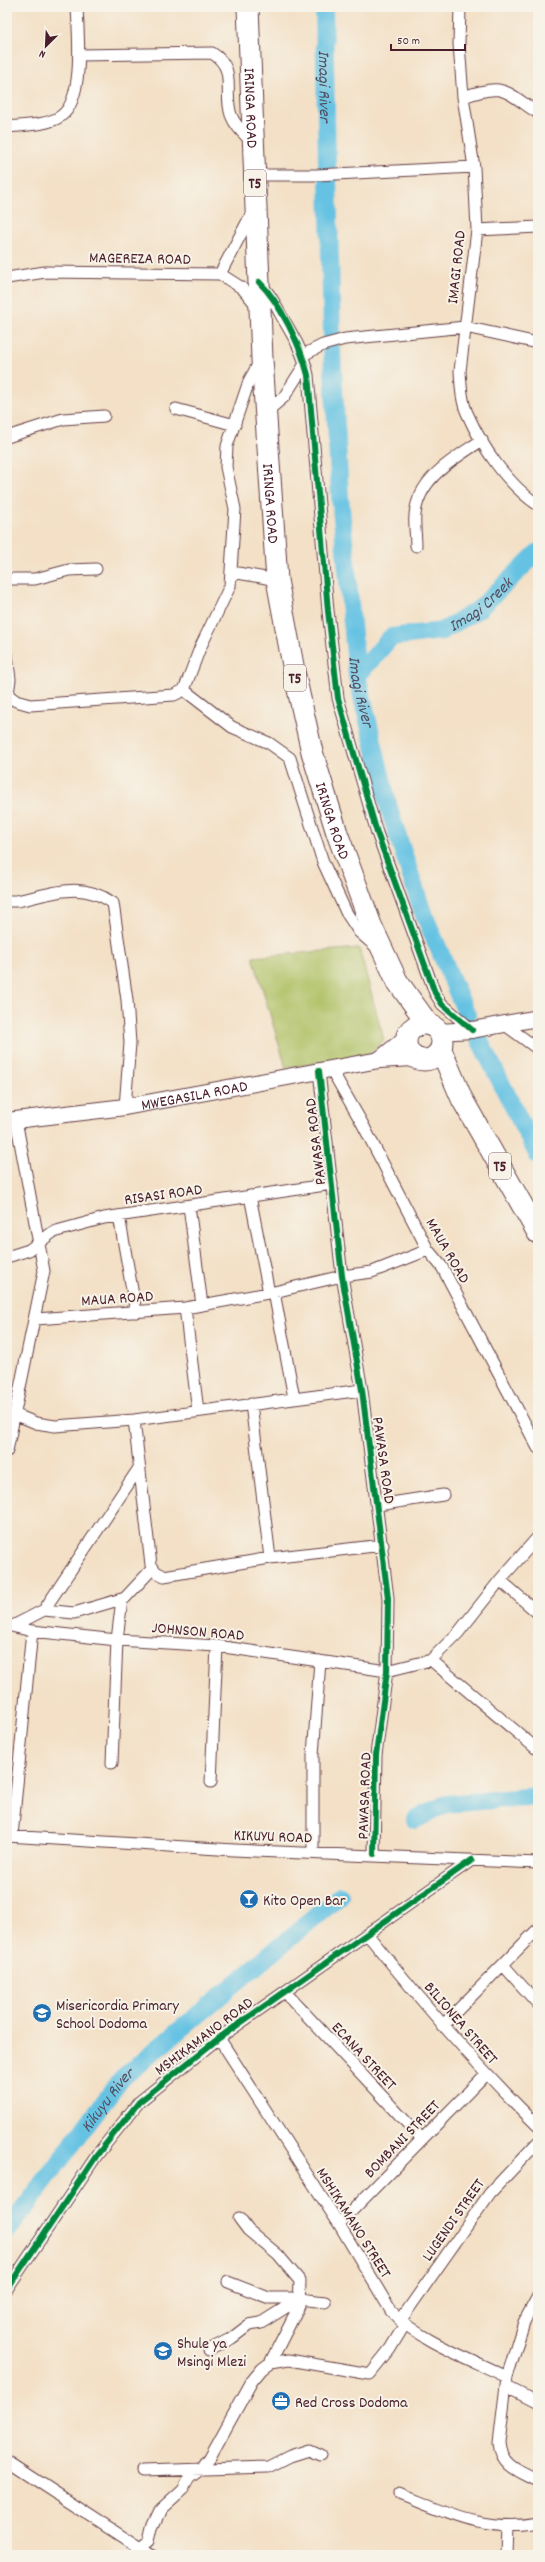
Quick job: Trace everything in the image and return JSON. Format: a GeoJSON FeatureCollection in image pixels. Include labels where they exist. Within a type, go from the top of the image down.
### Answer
{"type":"FeatureCollection","features":[{"type":"Feature","properties":{"kind":"highway","name":"IRINGA ROAD"},"geometry":{"type":"LineString","coordinates":[[248,7],[262,359],[277,580],[295,676],[312,752],[337,833],[371,925],[397,981]]}},
{"type":"Feature","properties":{"kind":"highway","name":"T5"},"geometry":{"type":"LineString","coordinates":[[397,981],[407,1035],[406,1046],[417,1059],[462,1099]]}},
{"type":"Feature","properties":{"kind":"highway","name":"T5"},"geometry":{"type":"LineString","coordinates":[[397,981],[437,1038],[462,1099],[538,1233]]}},
{"type":"Feature","properties":{"kind":"highway"},"geometry":{"type":"LineString","coordinates":[[407,1035],[420,1024],[437,1038],[432,1059],[417,1059]]}},
{"type":"Feature","properties":{"kind":"street"},"geometry":{"type":"LineString","coordinates":[[7,127],[43,123],[61,116],[71,102],[79,55],[77,7]]}},
{"type":"Feature","properties":{"kind":"street","name":"IMAGI ROAD"},"geometry":{"type":"LineString","coordinates":[[460,7],[459,44],[464,97],[474,167],[476,230],[460,371],[462,392],[467,413],[482,440],[512,483],[538,505]]}},
{"type":"Feature","properties":{"kind":"street"},"geometry":{"type":"LineString","coordinates":[[79,55],[212,53],[219,58],[229,74],[228,86],[231,114],[237,126],[254,144]]}},
{"type":"Feature","properties":{"kind":"street"},"geometry":{"type":"LineString","coordinates":[[464,97],[492,88],[501,89],[538,113]]}},
{"type":"Feature","properties":{"kind":"street"},"geometry":{"type":"LineString","coordinates":[[255,175],[316,175],[474,167]]}},
{"type":"Feature","properties":{"kind":"street"},"geometry":{"type":"LineString","coordinates":[[256,207],[220,274],[242,288],[260,308]]}},
{"type":"Feature","properties":{"kind":"street"},"geometry":{"type":"LineString","coordinates":[[476,230],[538,227]]}},
{"type":"Feature","properties":{"kind":"street","name":"MAGEREZA ROAD"},"geometry":{"type":"LineString","coordinates":[[7,278],[46,272],[220,274]]}},
{"type":"Feature","properties":{"kind":"street"},"geometry":{"type":"LineString","coordinates":[[259,282],[267,290],[295,336],[304,359],[338,698],[377,833],[434,992],[442,1004],[472,1030]]}},
{"type":"Feature","properties":{"kind":"street"},"geometry":{"type":"LineString","coordinates":[[265,413],[284,397],[304,359],[323,345],[345,339],[464,327],[538,343]]}},
{"type":"Feature","properties":{"kind":"street"},"geometry":{"type":"LineString","coordinates":[[7,656],[10,679],[8,698],[23,704],[174,695],[184,690],[200,648],[230,586],[235,509],[226,467],[227,446],[249,381],[262,359]]}},
{"type":"Feature","properties":{"kind":"street"},"geometry":{"type":"LineString","coordinates":[[176,409],[235,425]]}},
{"type":"Feature","properties":{"kind":"street"},"geometry":{"type":"LineString","coordinates":[[7,437],[63,419],[104,416]]}},
{"type":"Feature","properties":{"kind":"street"},"geometry":{"type":"LineString","coordinates":[[416,546],[415,516],[418,499],[427,484],[452,460],[482,440]]}},
{"type":"Feature","properties":{"kind":"street"},"geometry":{"type":"LineString","coordinates":[[7,579],[35,579],[69,570],[96,569]]}},
{"type":"Feature","properties":{"kind":"street"},"geometry":{"type":"LineString","coordinates":[[232,572],[277,580]]}},
{"type":"Feature","properties":{"kind":"street"},"geometry":{"type":"LineString","coordinates":[[184,690],[232,726],[269,743],[290,758],[323,862],[340,900],[359,932],[385,956]]}},
{"type":"Feature","properties":{"kind":"street"},"geometry":{"type":"LineString","coordinates":[[7,901],[17,901],[77,889],[99,893],[113,902],[127,1000],[130,1043],[125,1107]]}},
{"type":"Feature","properties":{"kind":"street"},"geometry":{"type":"LineString","coordinates":[[437,1038],[538,1018]]}},
{"type":"Feature","properties":{"kind":"street"},"geometry":{"type":"LineString","coordinates":[[505,1025],[538,1049]]}},
{"type":"Feature","properties":{"kind":"street"},"geometry":{"type":"LineString","coordinates":[[380,1060],[407,1035]]}},
{"type":"Feature","properties":{"kind":"street","name":"MWEGASILA ROAD"},"geometry":{"type":"LineString","coordinates":[[12,1120],[125,1107],[380,1060],[417,1059]]}},
{"type":"Feature","properties":{"kind":"street","name":"PAWASA ROAD"},"geometry":{"type":"LineString","coordinates":[[325,1070],[332,1184],[342,1276],[362,1390],[378,1505],[388,1598],[387,1671],[376,1755],[374,1854]]}},
{"type":"Feature","properties":{"kind":"street","name":"MAUA ROAD"},"geometry":{"type":"LineString","coordinates":[[325,1070],[362,1123],[428,1250],[442,1267],[538,1448]]}},
{"type":"Feature","properties":{"kind":"street"},"geometry":{"type":"LineString","coordinates":[[7,1451],[36,1319],[44,1271],[40,1240],[12,1120]]}},
{"type":"Feature","properties":{"kind":"street","name":"RISASI ROAD"},"geometry":{"type":"LineString","coordinates":[[7,1257],[29,1250],[40,1240],[66,1228],[120,1216],[332,1184]]}},
{"type":"Feature","properties":{"kind":"street"},"geometry":{"type":"LineString","coordinates":[[250,1196],[294,1398]]}},
{"type":"Feature","properties":{"kind":"street"},"geometry":{"type":"LineString","coordinates":[[189,1206],[202,1305]]}},
{"type":"Feature","properties":{"kind":"street"},"geometry":{"type":"LineString","coordinates":[[120,1216],[136,1312]]}},
{"type":"Feature","properties":{"kind":"street","name":"MAUA ROAD"},"geometry":{"type":"LineString","coordinates":[[36,1319],[185,1308],[272,1293],[342,1276],[372,1272],[428,1250]]}},
{"type":"Feature","properties":{"kind":"street"},"geometry":{"type":"LineString","coordinates":[[185,1308],[198,1411]]}},
{"type":"Feature","properties":{"kind":"street"},"geometry":{"type":"LineString","coordinates":[[14,1414],[36,1423],[55,1426],[134,1420],[362,1390]]}},
{"type":"Feature","properties":{"kind":"street"},"geometry":{"type":"LineString","coordinates":[[251,1404],[270,1558]]}},
{"type":"Feature","properties":{"kind":"street"},"geometry":{"type":"LineString","coordinates":[[134,1420],[151,1565],[164,1576],[270,1558],[383,1545]]}},
{"type":"Feature","properties":{"kind":"street"},"geometry":{"type":"LineString","coordinates":[[10,1626],[44,1610],[140,1468]]}},
{"type":"Feature","properties":{"kind":"street"},"geometry":{"type":"LineString","coordinates":[[378,1505],[443,1495]]}},
{"type":"Feature","properties":{"kind":"street"},"geometry":{"type":"LineString","coordinates":[[387,1671],[431,1660],[458,1633],[500,1580],[538,1537]]}},
{"type":"Feature","properties":{"kind":"street"},"geometry":{"type":"LineString","coordinates":[[44,1610],[74,1613],[122,1599],[153,1568]]}},
{"type":"Feature","properties":{"kind":"street"},"geometry":{"type":"LineString","coordinates":[[500,1580],[538,1613]]}},
{"type":"Feature","properties":{"kind":"street"},"geometry":{"type":"LineString","coordinates":[[112,1764],[117,1640],[122,1599]]}},
{"type":"Feature","properties":{"kind":"street","name":"JOHNSON ROAD"},"geometry":{"type":"LineString","coordinates":[[10,1626],[32,1631],[117,1640],[217,1646],[387,1671]]}},
{"type":"Feature","properties":{"kind":"street"},"geometry":{"type":"LineString","coordinates":[[9,1836],[32,1631]]}},
{"type":"Feature","properties":{"kind":"street"},"geometry":{"type":"LineString","coordinates":[[211,1782],[217,1646]]}},
{"type":"Feature","properties":{"kind":"street"},"geometry":{"type":"LineString","coordinates":[[431,1660],[538,1750]]}},
{"type":"Feature","properties":{"kind":"street"},"geometry":{"type":"LineString","coordinates":[[313,1853],[313,1754],[320,1661]]}},
{"type":"Feature","properties":{"kind":"street","name":"KIKUYU ROAD"},"geometry":{"type":"LineString","coordinates":[[9,1836],[313,1853],[374,1854],[538,1863]]}},
{"type":"Feature","properties":{"kind":"street","name":"MSHIKAMANO ROAD"},"geometry":{"type":"LineString","coordinates":[[7,2290],[120,2124],[139,2102],[159,2084],[219,2038],[368,1935],[472,1860]]}},
{"type":"Feature","properties":{"kind":"street"},"geometry":{"type":"LineString","coordinates":[[442,2026],[504,1966],[538,1929]]}},
{"type":"Feature","properties":{"kind":"street","name":"BILIONEA STREET"},"geometry":{"type":"LineString","coordinates":[[368,1935],[442,2026],[486,2074],[538,2126]]}},
{"type":"Feature","properties":{"kind":"street"},"geometry":{"type":"LineString","coordinates":[[504,1966],[538,2004]]}},
{"type":"Feature","properties":{"kind":"street","name":"ECANA STREET"},"geometry":{"type":"LineString","coordinates":[[285,1992],[422,2139]]}},
{"type":"Feature","properties":{"kind":"street","name":"MSHIKAMANO STREET"},"geometry":{"type":"LineString","coordinates":[[219,2038],[339,2224],[392,2311],[416,2332],[507,2382],[538,2403]]}},
{"type":"Feature","properties":{"kind":"street","name":"BOMBANI STREET"},"geometry":{"type":"LineString","coordinates":[[339,2224],[486,2074]]}},
{"type":"Feature","properties":{"kind":"street","name":"LUGENDI STREET"},"geometry":{"type":"LineString","coordinates":[[270,2363],[289,2360],[370,2374],[390,2349],[403,2322],[490,2192],[538,2142]]}},
{"type":"Feature","properties":{"kind":"street"},"geometry":{"type":"LineString","coordinates":[[140,2548],[149,2541],[152,2528],[161,2508],[183,2489],[189,2478],[201,2469],[220,2440],[252,2381],[262,2368],[270,2363],[299,2306],[300,2281],[278,2256],[248,2230],[239,2218]]}},
{"type":"Feature","properties":{"kind":"street"},"geometry":{"type":"LineString","coordinates":[[228,2282],[269,2298],[325,2302]]}},
{"type":"Feature","properties":{"kind":"street"},"geometry":{"type":"LineString","coordinates":[[538,2296],[524,2322],[507,2382],[499,2442],[500,2453],[505,2462],[512,2468],[538,2481]]}},
{"type":"Feature","properties":{"kind":"street"},"geometry":{"type":"LineString","coordinates":[[209,2350],[232,2338],[249,2325],[261,2323],[299,2299]]}},
{"type":"Feature","properties":{"kind":"street"},"geometry":{"type":"LineString","coordinates":[[142,2471],[268,2467],[290,2456],[309,2450],[320,2455]]}},
{"type":"Feature","properties":{"kind":"street"},"geometry":{"type":"LineString","coordinates":[[7,2461],[151,2555]]}},
{"type":"Feature","properties":{"kind":"street"},"geometry":{"type":"LineString","coordinates":[[400,2494],[461,2519],[508,2527],[538,2523]]}},
{"type":"Feature","properties":{"kind":"street"},"geometry":{"type":"LineString","coordinates":[[507,2555],[508,2527]]}},
{"type":"Feature","properties":{"kind":"green space"},"geometry":{"type":"Polygon","coordinates":[[[359,948],[384,1040],[369,1055],[338,1063],[329,1061],[286,1068],[253,957],[359,948]]]}},
{"type":"Feature","properties":{"kind":"waterway","name":"Imagi River"},"geometry":{"type":"LineString","coordinates":[[324,7],[327,165]]}},
{"type":"Feature","properties":{"kind":"waterway","name":"Imagi River"},"geometry":{"type":"LineString","coordinates":[[328,179],[332,336]]}},
{"type":"Feature","properties":{"kind":"waterway","name":"Imagi River"},"geometry":{"type":"LineString","coordinates":[[332,351],[340,497],[357,676],[390,812],[422,910],[467,1015]]}},
{"type":"Feature","properties":{"kind":"waterway","name":"Imagi Creek"},"geometry":{"type":"LineString","coordinates":[[357,676],[391,637],[442,631],[479,609],[538,552]]}},
{"type":"Feature","properties":{"kind":"waterway","name":"Imagi River"},"geometry":{"type":"LineString","coordinates":[[479,1039],[538,1156]]}},
{"type":"Feature","properties":{"kind":"waterway","name":"Kikuyu River"},"geometry":{"type":"LineString","coordinates":[[415,1820],[446,1804],[538,1796]]}},
{"type":"Feature","properties":{"kind":"waterway","name":"Kikuyu River"},"geometry":{"type":"LineString","coordinates":[[7,2231],[122,2078],[340,1896]]}},
{"type":"Feature","properties":{"kind":"cycle path"},"geometry":{"type":"LineString","coordinates":[[259,282],[275,301],[289,326],[300,351],[308,375],[328,611],[338,698],[377,833],[435,993],[442,1004],[472,1030]]}},
{"type":"Feature","properties":{"kind":"cycle path"},"geometry":{"type":"LineString","coordinates":[[319,1071],[342,1276],[362,1390],[388,1598],[387,1671],[376,1755],[374,1854]]}},
{"type":"Feature","properties":{"kind":"cycle path"},"geometry":{"type":"LineString","coordinates":[[7,2289],[97,2155],[139,2102],[219,2038],[472,1860]]}},
{"type":"Feature","properties":{"kind":"place","name":"Kito Open Bar"},"geometry":{"type":"Point","coordinates":[249,1899]}},
{"type":"Feature","properties":{"kind":"place","name":"Misericordia Primary School Dodoma"},"geometry":{"type":"Point","coordinates":[42,2013]}},
{"type":"Feature","properties":{"kind":"place","name":"Shule ya Msingi Mlezi"},"geometry":{"type":"Point","coordinates":[163,2351]}},
{"type":"Feature","properties":{"kind":"place","name":"Red Cross Dodoma"},"geometry":{"type":"Point","coordinates":[281,2401]}}]}
